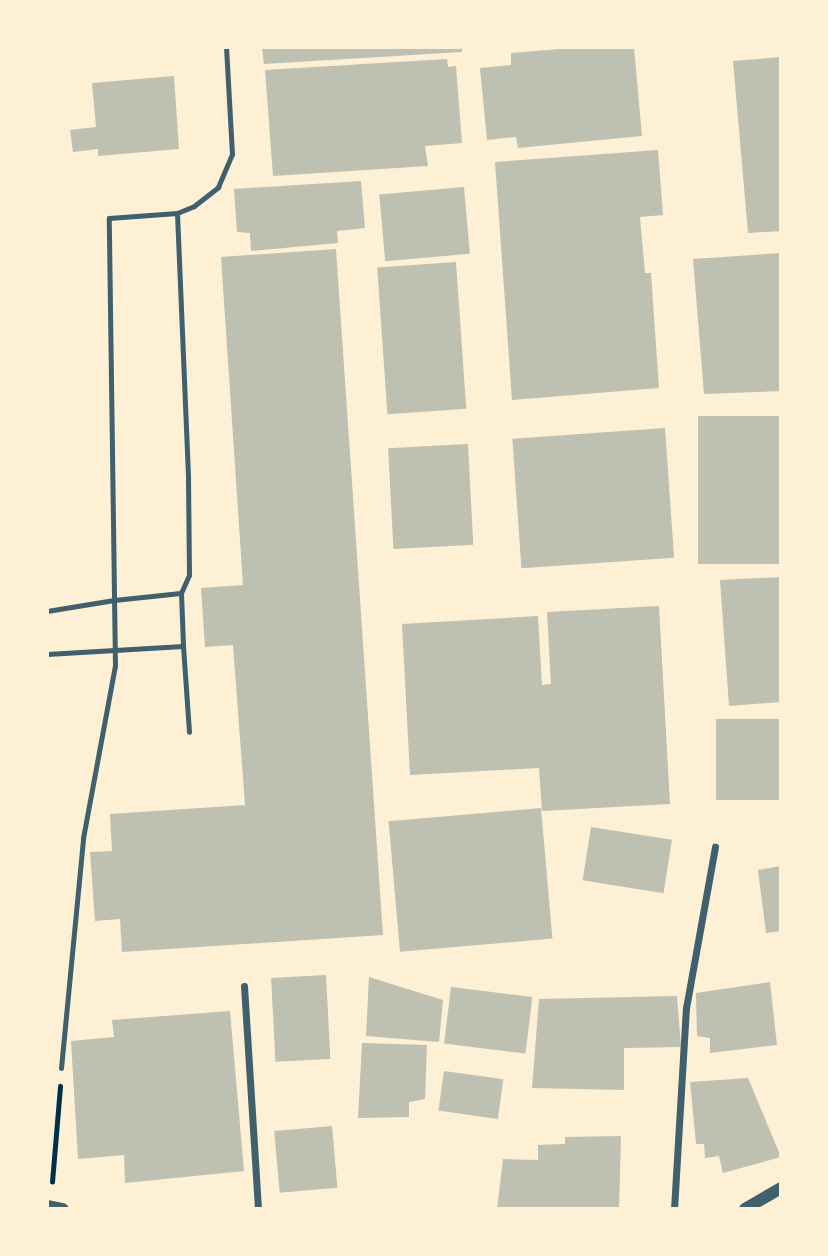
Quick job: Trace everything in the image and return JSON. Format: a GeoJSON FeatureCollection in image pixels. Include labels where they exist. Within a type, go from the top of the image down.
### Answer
{"type":"FeatureCollection","features":[{"type":"Feature","properties":{"kind":"street"},"geometry":{"type":"LineString","coordinates":[[674,1209],[686,1008],[715,847]]}},
{"type":"Feature","properties":{"kind":"street"},"geometry":{"type":"LineString","coordinates":[[244,986],[258,1209]]}},
{"type":"Feature","properties":{"kind":"street"},"geometry":{"type":"LineString","coordinates":[[745,1209],[781,1188]]}},
{"type":"Feature","properties":{"kind":"lane"},"geometry":{"type":"LineString","coordinates":[[61,1068],[83,838],[115,666],[109,218],[177,213],[194,206],[218,187],[232,154],[226,47]]}},
{"type":"Feature","properties":{"kind":"lane"},"geometry":{"type":"LineString","coordinates":[[177,213],[188,479],[189,575],[181,593],[189,732]]}},
{"type":"Feature","properties":{"kind":"lane"},"geometry":{"type":"LineString","coordinates":[[47,611],[181,593]]}},
{"type":"Feature","properties":{"kind":"lane"},"geometry":{"type":"LineString","coordinates":[[47,654],[183,646]]}},
{"type":"Feature","properties":{"kind":"path"},"geometry":{"type":"LineString","coordinates":[[53,1207],[61,1068]]}},
{"type":"Feature","properties":{"kind":"building"},"geometry":{"type":"Polygon","coordinates":[[[262,47],[462,47],[462,52],[264,64],[262,47]]]}},
{"type":"Feature","properties":{"kind":"building"},"geometry":{"type":"Polygon","coordinates":[[[585,47],[634,47],[642,136],[518,148],[516,137],[487,140],[480,68],[511,65],[511,53],[585,47]]]}},
{"type":"Feature","properties":{"kind":"building"},"geometry":{"type":"Polygon","coordinates":[[[781,57],[781,231],[748,233],[733,61],[781,57]]]}},
{"type":"Feature","properties":{"kind":"building"},"geometry":{"type":"Polygon","coordinates":[[[447,59],[448,67],[456,66],[462,143],[425,146],[428,166],[273,176],[265,70],[447,59]]]}},
{"type":"Feature","properties":{"kind":"building"},"geometry":{"type":"Polygon","coordinates":[[[174,76],[179,149],[98,156],[98,149],[73,152],[70,130],[96,127],[92,83],[174,76]]]}},
{"type":"Feature","properties":{"kind":"building"},"geometry":{"type":"Polygon","coordinates":[[[658,150],[663,215],[640,217],[645,273],[651,273],[659,388],[512,400],[495,162],[658,150]]]}},
{"type":"Feature","properties":{"kind":"building"},"geometry":{"type":"Polygon","coordinates":[[[361,181],[365,228],[337,231],[338,243],[251,251],[250,233],[237,232],[234,189],[361,181]]]}},
{"type":"Feature","properties":{"kind":"building"},"geometry":{"type":"Polygon","coordinates":[[[464,187],[470,254],[385,261],[379,194],[464,187]]]}},
{"type":"Feature","properties":{"kind":"building"},"geometry":{"type":"Polygon","coordinates":[[[336,249],[383,935],[122,952],[120,919],[95,921],[90,852],[112,851],[110,814],[245,805],[233,645],[205,647],[201,588],[243,585],[221,257],[336,249]]]}},
{"type":"Feature","properties":{"kind":"building"},"geometry":{"type":"Polygon","coordinates":[[[781,253],[781,391],[704,394],[693,259],[781,253]]]}},
{"type":"Feature","properties":{"kind":"building"},"geometry":{"type":"Polygon","coordinates":[[[456,262],[466,409],[387,414],[377,268],[456,262]]]}},
{"type":"Feature","properties":{"kind":"building"},"geometry":{"type":"Polygon","coordinates":[[[698,416],[781,416],[781,564],[698,564],[698,416]]]}},
{"type":"Feature","properties":{"kind":"building"},"geometry":{"type":"Polygon","coordinates":[[[665,428],[674,558],[521,568],[512,439],[665,428]]]}},
{"type":"Feature","properties":{"kind":"building"},"geometry":{"type":"Polygon","coordinates":[[[468,444],[473,545],[393,549],[388,448],[468,444]]]}},
{"type":"Feature","properties":{"kind":"building"},"geometry":{"type":"Polygon","coordinates":[[[781,577],[781,702],[729,706],[720,580],[781,577]]]}},
{"type":"Feature","properties":{"kind":"building"},"geometry":{"type":"Polygon","coordinates":[[[659,606],[670,804],[542,811],[539,768],[410,775],[402,624],[538,616],[542,685],[551,684],[547,612],[659,606]]]}},
{"type":"Feature","properties":{"kind":"building"},"geometry":{"type":"Polygon","coordinates":[[[716,719],[781,719],[781,800],[716,800],[716,719]]]}},
{"type":"Feature","properties":{"kind":"building"},"geometry":{"type":"Polygon","coordinates":[[[541,808],[552,939],[400,952],[389,821],[541,808]]]}},
{"type":"Feature","properties":{"kind":"building"},"geometry":{"type":"Polygon","coordinates":[[[591,827],[672,840],[664,893],[583,880],[591,827]]]}},
{"type":"Feature","properties":{"kind":"building"},"geometry":{"type":"Polygon","coordinates":[[[781,866],[781,931],[766,933],[758,870],[781,866]]]}},
{"type":"Feature","properties":{"kind":"building"},"geometry":{"type":"Polygon","coordinates":[[[326,975],[330,1059],[275,1062],[271,978],[326,975]]]}},
{"type":"Feature","properties":{"kind":"building"},"geometry":{"type":"Polygon","coordinates":[[[369,977],[443,1000],[439,1042],[366,1036],[369,977]]]}},
{"type":"Feature","properties":{"kind":"building"},"geometry":{"type":"Polygon","coordinates":[[[770,982],[777,1045],[710,1053],[710,1038],[697,1036],[696,993],[770,982]]]}},
{"type":"Feature","properties":{"kind":"building"},"geometry":{"type":"Polygon","coordinates":[[[451,987],[532,997],[525,1054],[444,1044],[451,987]]]}},
{"type":"Feature","properties":{"kind":"building"},"geometry":{"type":"Polygon","coordinates":[[[677,996],[681,1047],[624,1048],[624,1090],[532,1088],[539,999],[677,996]]]}},
{"type":"Feature","properties":{"kind":"building"},"geometry":{"type":"Polygon","coordinates":[[[230,1011],[244,1171],[125,1183],[124,1155],[78,1159],[71,1041],[114,1037],[112,1020],[230,1011]]]}},
{"type":"Feature","properties":{"kind":"building"},"geometry":{"type":"Polygon","coordinates":[[[362,1043],[427,1045],[425,1099],[409,1102],[409,1117],[358,1118],[362,1043]]]}},
{"type":"Feature","properties":{"kind":"building"},"geometry":{"type":"Polygon","coordinates":[[[444,1071],[503,1079],[498,1119],[438,1111],[444,1071]]]}},
{"type":"Feature","properties":{"kind":"building"},"geometry":{"type":"Polygon","coordinates":[[[748,1078],[781,1157],[723,1173],[719,1156],[705,1158],[704,1144],[696,1144],[690,1082],[748,1078]]]}},
{"type":"Feature","properties":{"kind":"building"},"geometry":{"type":"Polygon","coordinates":[[[332,1126],[337,1188],[280,1193],[274,1131],[332,1126]]]}},
{"type":"Feature","properties":{"kind":"building"},"geometry":{"type":"Polygon","coordinates":[[[621,1136],[619,1209],[497,1209],[503,1159],[538,1160],[538,1145],[565,1144],[565,1137],[621,1136]]]}}]}
